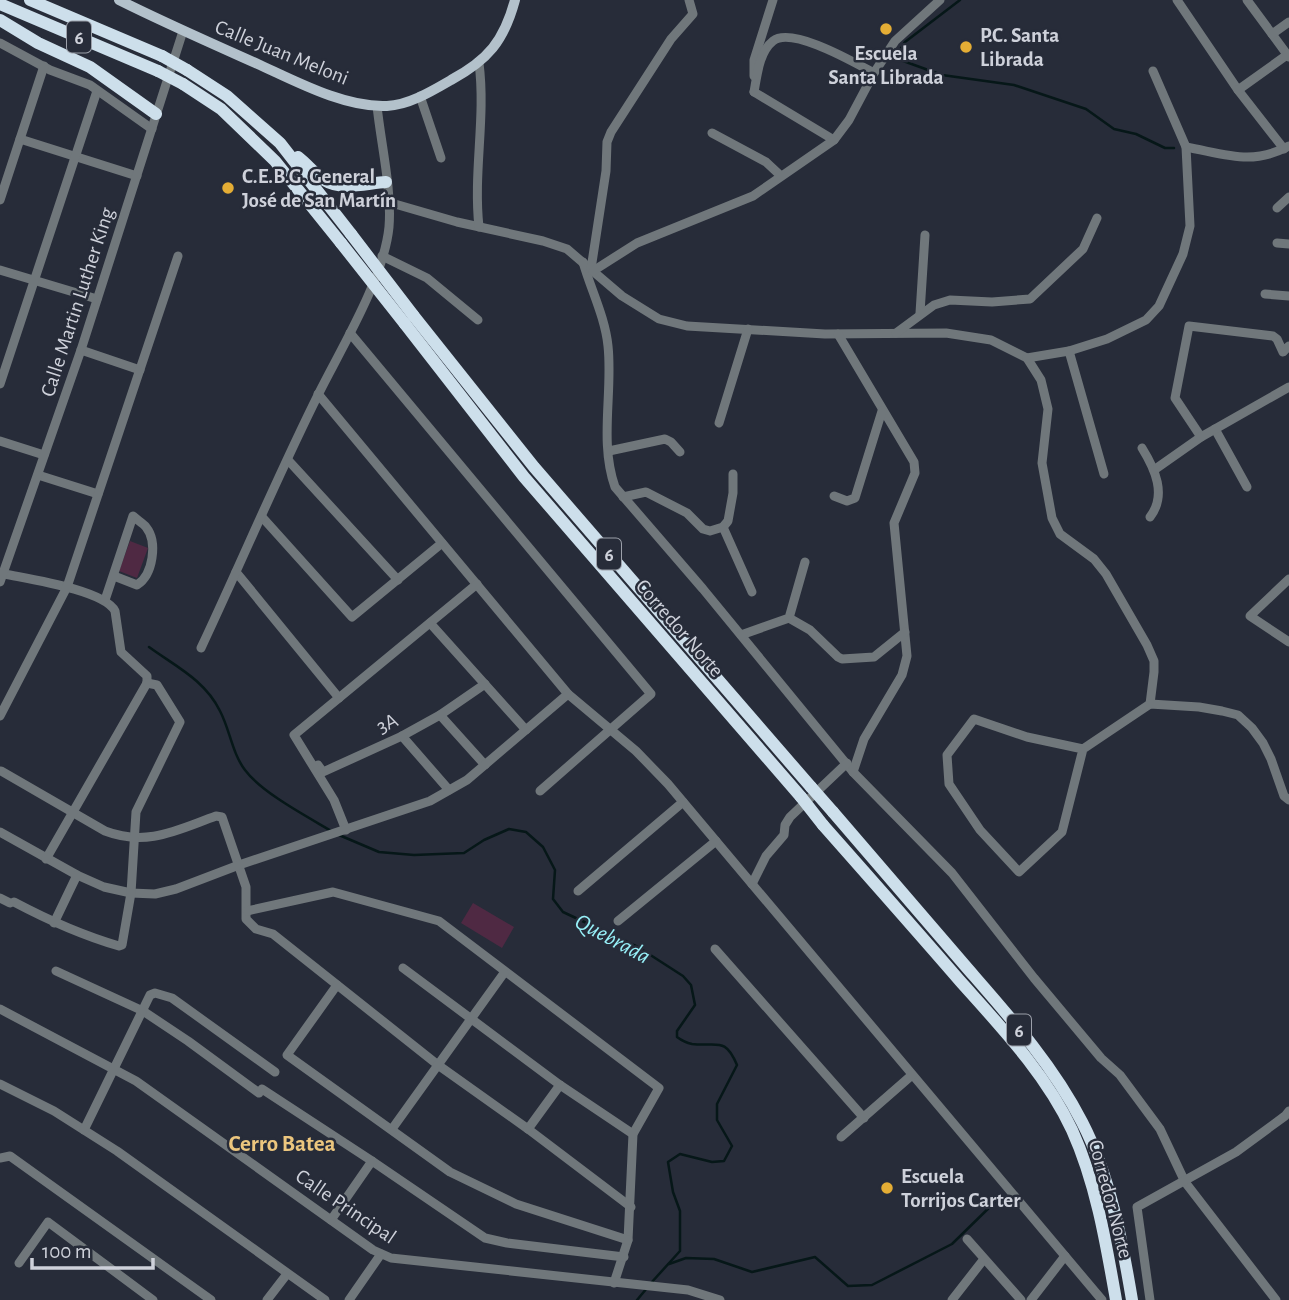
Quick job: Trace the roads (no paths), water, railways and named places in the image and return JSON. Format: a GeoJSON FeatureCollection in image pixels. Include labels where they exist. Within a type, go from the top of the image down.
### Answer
{"type":"FeatureCollection","features":[{"type":"Feature","properties":{"kind":"highway","name":"Corredor Norte"},"geometry":{"type":"LineString","coordinates":[[30,0],[162,56],[227,96],[280,143],[351,234],[409,319]]}},
{"type":"Feature","properties":{"kind":"highway","name":"Corredor Norte"},"geometry":{"type":"LineString","coordinates":[[0,4],[183,83],[221,108],[275,161],[341,243],[409,319],[806,792],[823,825],[998,1024],[1051,1092],[1072,1131],[1088,1174],[1100,1217],[1115,1295]]}},
{"type":"Feature","properties":{"kind":"highway"},"geometry":{"type":"LineString","coordinates":[[0,20],[38,43],[90,67],[156,114]]}},
{"type":"Feature","properties":{"kind":"highway"},"geometry":{"type":"LineString","coordinates":[[280,143],[331,184],[342,186],[386,182]]}},
{"type":"Feature","properties":{"kind":"highway","name":"Corredor Norte"},"geometry":{"type":"LineString","coordinates":[[806,792],[833,812],[1009,1017],[1060,1084],[1083,1123],[1101,1168],[1135,1295]]}},
{"type":"Feature","properties":{"kind":"main road","name":"Calle Juan Meloni"},"geometry":{"type":"LineString","coordinates":[[119,0],[324,93],[377,106],[390,106],[420,96],[479,63],[495,48],[509,22],[515,0]]}},
{"type":"Feature","properties":{"kind":"street"},"geometry":{"type":"LineString","coordinates":[[689,0],[693,14],[664,48],[611,132],[589,267],[608,348],[606,415],[611,477],[615,487],[853,772],[952,873],[1093,1048],[1121,1075],[1160,1129],[1185,1181],[1276,1300]]}},
{"type":"Feature","properties":{"kind":"street"},"geometry":{"type":"LineString","coordinates":[[754,92],[754,61],[773,0]]}},
{"type":"Feature","properties":{"kind":"street"},"geometry":{"type":"LineString","coordinates":[[589,267],[637,243],[753,196],[834,140],[849,120],[895,41],[940,0]]}},
{"type":"Feature","properties":{"kind":"street"},"geometry":{"type":"LineString","coordinates":[[1238,90],[1288,56],[1247,0]]}},
{"type":"Feature","properties":{"kind":"street"},"geometry":{"type":"LineString","coordinates":[[1178,1],[1238,90],[1287,147],[1251,159],[1186,147]]}},
{"type":"Feature","properties":{"kind":"street"},"geometry":{"type":"LineString","coordinates":[[1272,34],[1289,22]]}},
{"type":"Feature","properties":{"kind":"street","name":"Calle Martin Luther King"},"geometry":{"type":"LineString","coordinates":[[2,578],[81,350],[183,31]]}},
{"type":"Feature","properties":{"kind":"street"},"geometry":{"type":"LineString","coordinates":[[754,92],[765,51],[770,43],[782,37],[827,50],[874,73]]}},
{"type":"Feature","properties":{"kind":"street"},"geometry":{"type":"LineString","coordinates":[[0,43],[44,66],[83,82],[152,129]]}},
{"type":"Feature","properties":{"kind":"street"},"geometry":{"type":"LineString","coordinates":[[479,63],[483,93],[475,196],[479,227]]}},
{"type":"Feature","properties":{"kind":"street"},"geometry":{"type":"LineString","coordinates":[[0,200],[44,66]]}},
{"type":"Feature","properties":{"kind":"street"},"geometry":{"type":"LineString","coordinates":[[1027,358],[1069,351],[1128,330],[1146,320],[1159,306],[1188,240],[1190,226],[1186,147],[1153,71]]}},
{"type":"Feature","properties":{"kind":"street"},"geometry":{"type":"LineString","coordinates":[[0,384],[97,91]]}},
{"type":"Feature","properties":{"kind":"street"},"geometry":{"type":"LineString","coordinates":[[754,92],[834,140]]}},
{"type":"Feature","properties":{"kind":"street"},"geometry":{"type":"LineString","coordinates":[[420,96],[441,158]]}},
{"type":"Feature","properties":{"kind":"street"},"geometry":{"type":"LineString","coordinates":[[201,648],[318,394],[350,333],[383,256],[389,225],[377,106]]}},
{"type":"Feature","properties":{"kind":"street"},"geometry":{"type":"LineString","coordinates":[[712,133],[766,162],[781,176]]}},
{"type":"Feature","properties":{"kind":"street"},"geometry":{"type":"LineString","coordinates":[[20,139],[137,176]]}},
{"type":"Feature","properties":{"kind":"street"},"geometry":{"type":"LineString","coordinates":[[1277,208],[1289,197]]}},
{"type":"Feature","properties":{"kind":"street"},"geometry":{"type":"LineString","coordinates":[[388,202],[567,249],[622,296],[659,319],[687,326],[838,334],[946,333],[991,340],[1027,358],[1041,380],[1048,409],[1042,463],[1052,517],[1060,534],[1094,559],[1106,574],[1147,645],[1154,661],[1150,704]]}},
{"type":"Feature","properties":{"kind":"street"},"geometry":{"type":"LineString","coordinates":[[896,333],[920,313],[950,300],[992,302],[1030,299],[1083,249],[1097,218]]}},
{"type":"Feature","properties":{"kind":"street"},"geometry":{"type":"LineString","coordinates":[[920,313],[925,235]]}},
{"type":"Feature","properties":{"kind":"street"},"geometry":{"type":"LineString","coordinates":[[1277,243],[1289,244]]}},
{"type":"Feature","properties":{"kind":"street"},"geometry":{"type":"LineString","coordinates":[[383,256],[427,278],[478,320]]}},
{"type":"Feature","properties":{"kind":"street"},"geometry":{"type":"LineString","coordinates":[[0,716],[67,587],[178,257]]}},
{"type":"Feature","properties":{"kind":"street"},"geometry":{"type":"LineString","coordinates":[[0,270],[97,299]]}},
{"type":"Feature","properties":{"kind":"street"},"geometry":{"type":"LineString","coordinates":[[1265,294],[1289,296]]}},
{"type":"Feature","properties":{"kind":"street"},"geometry":{"type":"LineString","coordinates":[[1201,437],[1175,398],[1189,326],[1273,336],[1283,352],[1289,346]]}},
{"type":"Feature","properties":{"kind":"street"},"geometry":{"type":"LineString","coordinates":[[719,423],[748,329]]}},
{"type":"Feature","properties":{"kind":"street"},"geometry":{"type":"LineString","coordinates":[[350,333],[651,694],[540,791]]}},
{"type":"Feature","properties":{"kind":"street"},"geometry":{"type":"LineString","coordinates":[[838,334],[914,462],[915,473],[894,523],[907,656],[902,675],[864,739],[853,772]]}},
{"type":"Feature","properties":{"kind":"street"},"geometry":{"type":"LineString","coordinates":[[81,350],[140,370]]}},
{"type":"Feature","properties":{"kind":"street"},"geometry":{"type":"LineString","coordinates":[[1069,351],[1104,474]]}},
{"type":"Feature","properties":{"kind":"street"},"geometry":{"type":"LineString","coordinates":[[1154,470],[1201,437],[1289,387]]}},
{"type":"Feature","properties":{"kind":"street"},"geometry":{"type":"LineString","coordinates":[[318,394],[568,694],[636,751],[683,802],[1102,1300]]}},
{"type":"Feature","properties":{"kind":"street"},"geometry":{"type":"LineString","coordinates":[[834,496],[851,501],[855,498],[882,411]]}},
{"type":"Feature","properties":{"kind":"street"},"geometry":{"type":"LineString","coordinates":[[1215,429],[1247,486]]}},
{"type":"Feature","properties":{"kind":"street"},"geometry":{"type":"LineString","coordinates":[[609,451],[665,439],[680,452]]}},
{"type":"Feature","properties":{"kind":"street"},"geometry":{"type":"LineString","coordinates":[[0,441],[44,455]]}},
{"type":"Feature","properties":{"kind":"street"},"geometry":{"type":"LineString","coordinates":[[1142,448],[1154,470],[1158,504],[1150,517]]}},
{"type":"Feature","properties":{"kind":"street"},"geometry":{"type":"LineString","coordinates":[[288,460],[398,580]]}},
{"type":"Feature","properties":{"kind":"street"},"geometry":{"type":"LineString","coordinates":[[623,497],[646,492],[687,513],[706,530],[723,527],[728,522],[732,503],[733,474]]}},
{"type":"Feature","properties":{"kind":"street"},"geometry":{"type":"LineString","coordinates":[[37,475],[99,494]]}},
{"type":"Feature","properties":{"kind":"street"},"geometry":{"type":"LineString","coordinates":[[105,600],[133,516],[148,529],[151,537],[153,548],[148,571],[137,585],[114,576]]}},
{"type":"Feature","properties":{"kind":"street"},"geometry":{"type":"LineString","coordinates":[[262,517],[352,617],[442,543]]}},
{"type":"Feature","properties":{"kind":"street"},"geometry":{"type":"LineString","coordinates":[[723,527],[752,592]]}},
{"type":"Feature","properties":{"kind":"street"},"geometry":{"type":"LineString","coordinates":[[789,618],[805,562]]}},
{"type":"Feature","properties":{"kind":"street"},"geometry":{"type":"LineString","coordinates":[[236,572],[339,698]]}},
{"type":"Feature","properties":{"kind":"street"},"geometry":{"type":"LineString","coordinates":[[2,578],[67,587],[105,600],[115,611],[121,652],[147,676],[147,683],[46,859]]}},
{"type":"Feature","properties":{"kind":"street"},"geometry":{"type":"LineString","coordinates":[[1289,579],[1250,616],[1289,642]]}},
{"type":"Feature","properties":{"kind":"street"},"geometry":{"type":"LineString","coordinates":[[344,830],[334,800],[294,736],[477,584]]}},
{"type":"Feature","properties":{"kind":"street"},"geometry":{"type":"LineString","coordinates":[[741,635],[789,618],[810,630],[842,659],[874,657],[905,632]]}},
{"type":"Feature","properties":{"kind":"street"},"geometry":{"type":"LineString","coordinates":[[430,623],[526,730]]}},
{"type":"Feature","properties":{"kind":"street"},"geometry":{"type":"LineString","coordinates":[[0,898],[90,938],[122,945],[131,893],[136,812],[180,722],[157,685],[147,683]]}},
{"type":"Feature","properties":{"kind":"street","name":"3A"},"geometry":{"type":"LineString","coordinates":[[304,752],[323,772],[402,736],[440,715],[485,684]]}},
{"type":"Feature","properties":{"kind":"street"},"geometry":{"type":"LineString","coordinates":[[1,834],[104,887],[131,893],[155,894],[176,889],[430,801],[467,780],[568,694]]}},
{"type":"Feature","properties":{"kind":"street"},"geometry":{"type":"LineString","coordinates":[[1083,749],[1027,737],[974,719],[947,755],[949,784],[980,830],[1019,872],[1062,832],[1083,749],[1150,704],[1199,707],[1238,715],[1263,743],[1279,786],[1289,800]]}},
{"type":"Feature","properties":{"kind":"street"},"geometry":{"type":"LineString","coordinates":[[440,715],[485,765]]}},
{"type":"Feature","properties":{"kind":"street"},"geometry":{"type":"LineString","coordinates":[[402,736],[449,790]]}},
{"type":"Feature","properties":{"kind":"street"},"geometry":{"type":"LineString","coordinates":[[752,884],[766,856],[784,835],[785,825],[790,817],[847,763]]}},
{"type":"Feature","properties":{"kind":"street"},"geometry":{"type":"LineString","coordinates":[[1,771],[120,837],[134,839],[168,834],[222,817],[246,887],[246,919],[250,926],[273,934],[438,1065],[631,1207]]}},
{"type":"Feature","properties":{"kind":"street"},"geometry":{"type":"LineString","coordinates":[[578,891],[683,802]]}},
{"type":"Feature","properties":{"kind":"street"},"geometry":{"type":"LineString","coordinates":[[618,921],[716,841]]}},
{"type":"Feature","properties":{"kind":"street"},"geometry":{"type":"LineString","coordinates":[[54,923],[77,875]]}},
{"type":"Feature","properties":{"kind":"street"},"geometry":{"type":"LineString","coordinates":[[247,911],[333,892],[439,921],[504,973],[659,1088],[633,1134],[628,1240],[614,1283]]}},
{"type":"Feature","properties":{"kind":"street"},"geometry":{"type":"LineString","coordinates":[[715,949],[864,1118]]}},
{"type":"Feature","properties":{"kind":"street"},"geometry":{"type":"LineString","coordinates":[[403,968],[560,1085],[633,1134]]}},
{"type":"Feature","properties":{"kind":"street"},"geometry":{"type":"LineString","coordinates":[[57,971],[142,1011],[485,1238],[624,1257]]}},
{"type":"Feature","properties":{"kind":"street"},"geometry":{"type":"LineString","coordinates":[[392,1129],[504,973]]}},
{"type":"Feature","properties":{"kind":"street"},"geometry":{"type":"LineString","coordinates":[[337,985],[287,1055],[450,1172],[516,1204],[628,1240]]}},
{"type":"Feature","properties":{"kind":"street"},"geometry":{"type":"LineString","coordinates":[[84,1130],[150,995],[155,993],[172,998],[275,1073]]}},
{"type":"Feature","properties":{"kind":"street","name":"Calle Principal"},"geometry":{"type":"LineString","coordinates":[[0,1009],[114,1068],[179,1110],[382,1254],[405,1261],[688,1290],[720,1300]]}},
{"type":"Feature","properties":{"kind":"street"},"geometry":{"type":"LineString","coordinates":[[841,1137],[912,1076]]}},
{"type":"Feature","properties":{"kind":"street"},"geometry":{"type":"LineString","coordinates":[[0,1084],[54,1111],[139,1166],[325,1300]]}},
{"type":"Feature","properties":{"kind":"street"},"geometry":{"type":"LineString","coordinates":[[528,1129],[560,1085]]}},
{"type":"Feature","properties":{"kind":"street"},"geometry":{"type":"LineString","coordinates":[[1150,1300],[1137,1207],[1236,1152],[1289,1111]]}},
{"type":"Feature","properties":{"kind":"street"},"geometry":{"type":"LineString","coordinates":[[0,1158],[10,1156],[211,1300]]}},
{"type":"Feature","properties":{"kind":"street"},"geometry":{"type":"LineString","coordinates":[[331,1220],[372,1161]]}},
{"type":"Feature","properties":{"kind":"street"},"geometry":{"type":"LineString","coordinates":[[19,1263],[48,1222],[153,1300]]}},
{"type":"Feature","properties":{"kind":"street"},"geometry":{"type":"LineString","coordinates":[[967,1239],[1021,1300]]}},
{"type":"Feature","properties":{"kind":"street"},"geometry":{"type":"LineString","coordinates":[[349,1300],[382,1254]]}},
{"type":"Feature","properties":{"kind":"street"},"geometry":{"type":"LineString","coordinates":[[1031,1300],[1065,1256]]}},
{"type":"Feature","properties":{"kind":"street"},"geometry":{"type":"LineString","coordinates":[[952,1300],[984,1259]]}},
{"type":"Feature","properties":{"kind":"street"},"geometry":{"type":"LineString","coordinates":[[267,1300],[286,1273]]}},
{"type":"Feature","properties":{"kind":"waterway"},"geometry":{"type":"LineString","coordinates":[[960,0],[905,42],[895,58],[942,75],[1014,85],[1086,109],[1114,129],[1136,134],[1165,148],[1174,148]]}},
{"type":"Feature","properties":{"kind":"waterway","name":"Quebrada"},"geometry":{"type":"LineString","coordinates":[[149,647],[189,674],[214,700],[234,749],[253,779],[286,804],[333,832]]}},
{"type":"Feature","properties":{"kind":"waterway","name":"Quebrada"},"geometry":{"type":"LineString","coordinates":[[339,835],[379,852],[414,855],[464,853],[509,829],[526,832],[543,847],[555,870],[553,899],[563,912],[638,947],[683,976],[691,985],[695,1005],[677,1031],[677,1037],[692,1044],[724,1046],[733,1056],[737,1065],[717,1104],[717,1120],[732,1146],[724,1161],[712,1162],[680,1154],[668,1162],[673,1192],[680,1211],[680,1251],[651,1283]]}},
{"type":"Feature","properties":{"kind":"waterway","name":"Quebrada"},"geometry":{"type":"LineString","coordinates":[[669,1264],[686,1258],[714,1259],[752,1272],[815,1257],[848,1286],[872,1285],[952,1244],[997,1200]]}},
{"type":"Feature","properties":{"kind":"waterway","name":"Quebrada"},"geometry":{"type":"LineString","coordinates":[[637,1300],[647,1288]]}},
{"type":"Feature","properties":{"kind":"place","name":"Escuela Santa Librada"},"geometry":{"type":"Point","coordinates":[886,29]}},
{"type":"Feature","properties":{"kind":"place","name":"P.C. Santa Librada"},"geometry":{"type":"Point","coordinates":[966,47]}},
{"type":"Feature","properties":{"kind":"place","name":"C.E.B.G. General José de San Martín"},"geometry":{"type":"Point","coordinates":[228,188]}},
{"type":"Feature","properties":{"kind":"place","name":"Escuela Torrijos Carter"},"geometry":{"type":"Point","coordinates":[887,1188]}},
{"type":"Feature","properties":{"kind":"district","name":"Cerro Batea"},"geometry":{"type":"Point","coordinates":[282,1143]}}]}
